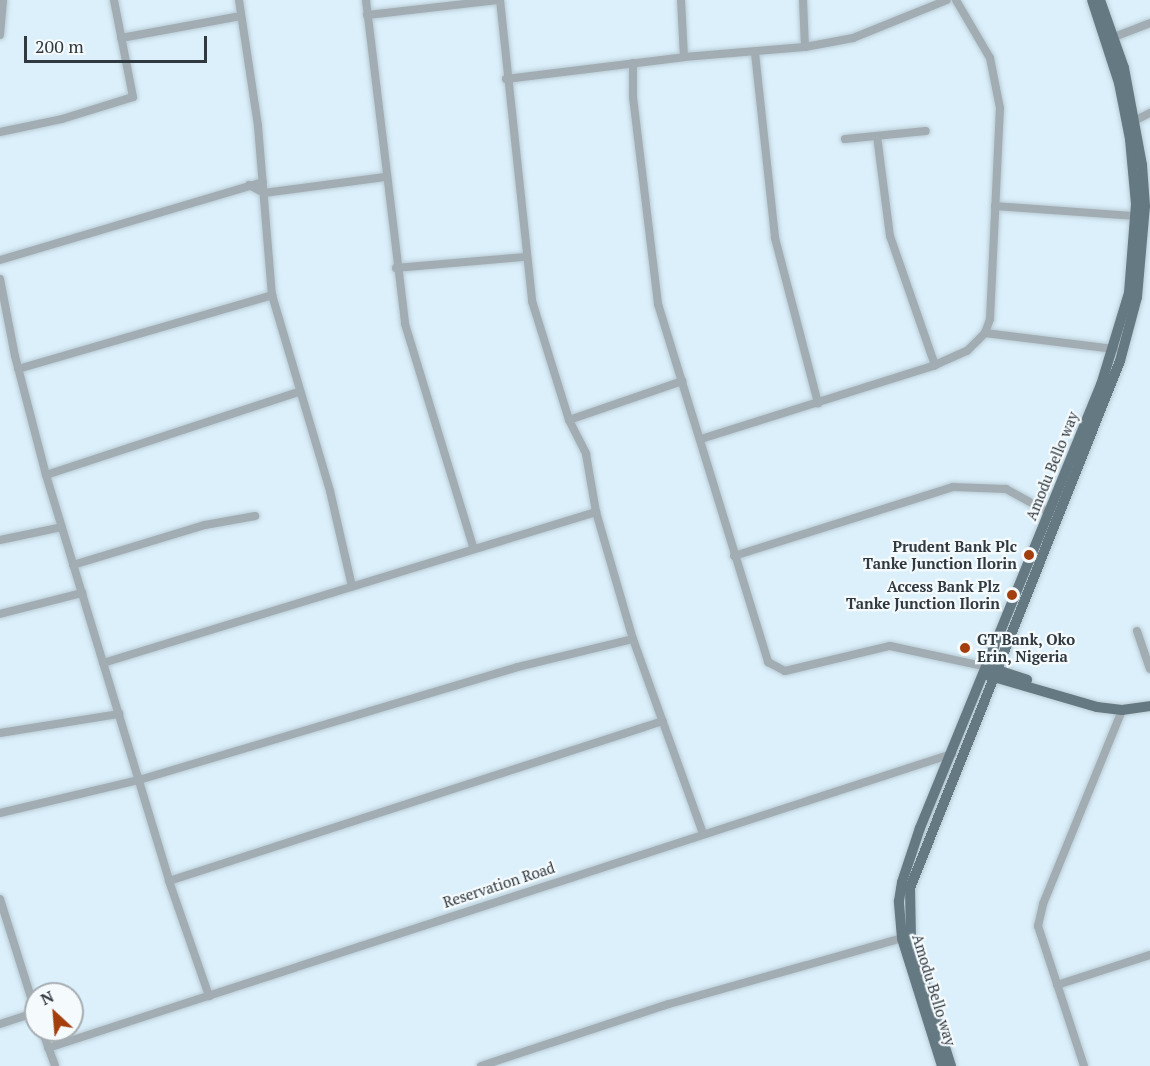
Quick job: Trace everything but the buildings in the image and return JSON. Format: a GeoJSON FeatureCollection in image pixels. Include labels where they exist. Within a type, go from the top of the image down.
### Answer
{"type":"FeatureCollection","features":[{"type":"Feature","properties":{"kind":"main road","name":"Amodu Bello way"},"geometry":{"type":"LineString","coordinates":[[951,1066],[911,939],[908,910],[917,863],[1048,512],[1114,349],[1129,292],[1136,216],[1125,111],[1092,0]]}},
{"type":"Feature","properties":{"kind":"main road","name":"Amodu Bello way"},"geometry":{"type":"LineString","coordinates":[[988,670],[1120,361],[1137,297],[1147,228],[1142,165],[1136,120],[1114,37],[1100,0]]}},
{"type":"Feature","properties":{"kind":"main road"},"geometry":{"type":"LineString","coordinates":[[988,670],[1093,700],[1150,699]]}},
{"type":"Feature","properties":{"kind":"main road"},"geometry":{"type":"LineString","coordinates":[[988,670],[1066,699],[1122,710],[1150,706]]}},
{"type":"Feature","properties":{"kind":"main road","name":"Amodu Bello way"},"geometry":{"type":"LineString","coordinates":[[942,1066],[902,938],[899,901],[902,882],[956,754]]}},
{"type":"Feature","properties":{"kind":"street"},"geometry":{"type":"LineString","coordinates":[[0,35],[3,0]]}},
{"type":"Feature","properties":{"kind":"street"},"geometry":{"type":"LineString","coordinates":[[0,132],[129,100],[133,92],[114,0]]}},
{"type":"Feature","properties":{"kind":"street"},"geometry":{"type":"LineString","coordinates":[[239,0],[263,182],[272,295],[330,491],[352,586]]}},
{"type":"Feature","properties":{"kind":"street"},"geometry":{"type":"LineString","coordinates":[[366,0],[385,177],[405,324],[473,547]]}},
{"type":"Feature","properties":{"kind":"street"},"geometry":{"type":"LineString","coordinates":[[367,15],[499,0],[525,257],[532,301],[570,420],[586,454],[596,512],[633,639],[703,832]]}},
{"type":"Feature","properties":{"kind":"street"},"geometry":{"type":"LineString","coordinates":[[681,0],[684,57]]}},
{"type":"Feature","properties":{"kind":"street"},"geometry":{"type":"LineString","coordinates":[[803,0],[805,47]]}},
{"type":"Feature","properties":{"kind":"street"},"geometry":{"type":"LineString","coordinates":[[506,79],[684,57],[755,53],[805,47],[853,38],[947,0]]}},
{"type":"Feature","properties":{"kind":"street"},"geometry":{"type":"LineString","coordinates":[[701,439],[935,365],[968,351],[985,333],[990,319],[997,85],[978,34],[956,0]]}},
{"type":"Feature","properties":{"kind":"street"},"geometry":{"type":"LineString","coordinates":[[121,38],[241,16]]}},
{"type":"Feature","properties":{"kind":"street"},"geometry":{"type":"LineString","coordinates":[[1114,37],[1150,23]]}},
{"type":"Feature","properties":{"kind":"street"},"geometry":{"type":"LineString","coordinates":[[755,53],[775,238],[818,403]]}},
{"type":"Feature","properties":{"kind":"street"},"geometry":{"type":"LineString","coordinates":[[633,63],[653,277],[681,381],[701,439],[765,656],[778,670],[879,646],[988,670]]}},
{"type":"Feature","properties":{"kind":"street"},"geometry":{"type":"LineString","coordinates":[[1136,120],[1150,113]]}},
{"type":"Feature","properties":{"kind":"street"},"geometry":{"type":"LineString","coordinates":[[845,139],[926,131]]}},
{"type":"Feature","properties":{"kind":"street"},"geometry":{"type":"LineString","coordinates":[[877,136],[890,236],[935,365]]}},
{"type":"Feature","properties":{"kind":"street"},"geometry":{"type":"LineString","coordinates":[[249,185],[264,193],[385,177]]}},
{"type":"Feature","properties":{"kind":"street"},"geometry":{"type":"LineString","coordinates":[[0,260],[263,182]]}},
{"type":"Feature","properties":{"kind":"street"},"geometry":{"type":"LineString","coordinates":[[995,206],[1136,216]]}},
{"type":"Feature","properties":{"kind":"street"},"geometry":{"type":"LineString","coordinates":[[396,268],[525,257]]}},
{"type":"Feature","properties":{"kind":"street"},"geometry":{"type":"LineString","coordinates":[[0,279],[18,369],[46,475],[170,881],[209,996]]}},
{"type":"Feature","properties":{"kind":"street"},"geometry":{"type":"LineString","coordinates":[[18,369],[272,295]]}},
{"type":"Feature","properties":{"kind":"street"},"geometry":{"type":"LineString","coordinates":[[985,333],[1114,349]]}},
{"type":"Feature","properties":{"kind":"street"},"geometry":{"type":"LineString","coordinates":[[570,420],[681,381]]}},
{"type":"Feature","properties":{"kind":"street"},"geometry":{"type":"LineString","coordinates":[[46,475],[299,392]]}},
{"type":"Feature","properties":{"kind":"street"},"geometry":{"type":"LineString","coordinates":[[734,556],[953,487],[1006,489],[1048,512]]}},
{"type":"Feature","properties":{"kind":"street"},"geometry":{"type":"LineString","coordinates":[[103,663],[473,547],[596,512]]}},
{"type":"Feature","properties":{"kind":"street"},"geometry":{"type":"LineString","coordinates":[[73,565],[205,525],[255,516]]}},
{"type":"Feature","properties":{"kind":"street"},"geometry":{"type":"LineString","coordinates":[[0,540],[62,527]]}},
{"type":"Feature","properties":{"kind":"street"},"geometry":{"type":"LineString","coordinates":[[0,614],[82,593]]}},
{"type":"Feature","properties":{"kind":"street"},"geometry":{"type":"LineString","coordinates":[[1137,631],[1150,669]]}},
{"type":"Feature","properties":{"kind":"street"},"geometry":{"type":"LineString","coordinates":[[0,813],[139,780],[518,667],[633,639]]}},
{"type":"Feature","properties":{"kind":"street"},"geometry":{"type":"LineString","coordinates":[[1083,1066],[1038,926],[1039,917],[1122,710]]}},
{"type":"Feature","properties":{"kind":"street"},"geometry":{"type":"LineString","coordinates":[[0,734],[119,714]]}},
{"type":"Feature","properties":{"kind":"street"},"geometry":{"type":"LineString","coordinates":[[170,881],[663,722]]}},
{"type":"Feature","properties":{"kind":"street","name":"Reservation Road"},"geometry":{"type":"LineString","coordinates":[[48,1048],[703,832],[956,754]]}},
{"type":"Feature","properties":{"kind":"street"},"geometry":{"type":"LineString","coordinates":[[0,899],[26,982]]}},
{"type":"Feature","properties":{"kind":"street"},"geometry":{"type":"LineString","coordinates":[[481,1066],[669,1004],[902,938]]}},
{"type":"Feature","properties":{"kind":"street"},"geometry":{"type":"LineString","coordinates":[[1057,985],[1150,955]]}},
{"type":"Feature","properties":{"kind":"street"},"geometry":{"type":"LineString","coordinates":[[0,1024],[24,1016]]}},
{"type":"Feature","properties":{"kind":"street"},"geometry":{"type":"LineString","coordinates":[[46,1042],[55,1066]]}},
{"type":"Feature","properties":{"kind":"place","name":"Prudent Bank Plc Tanke Junction Ilorin"},"geometry":{"type":"Point","coordinates":[1029,555]}},
{"type":"Feature","properties":{"kind":"place","name":"Access Bank Plz Tanke Junction Ilorin"},"geometry":{"type":"Point","coordinates":[1012,595]}},
{"type":"Feature","properties":{"kind":"place","name":"GT Bank, Oko Erin, Nigeria"},"geometry":{"type":"Point","coordinates":[965,648]}}]}
